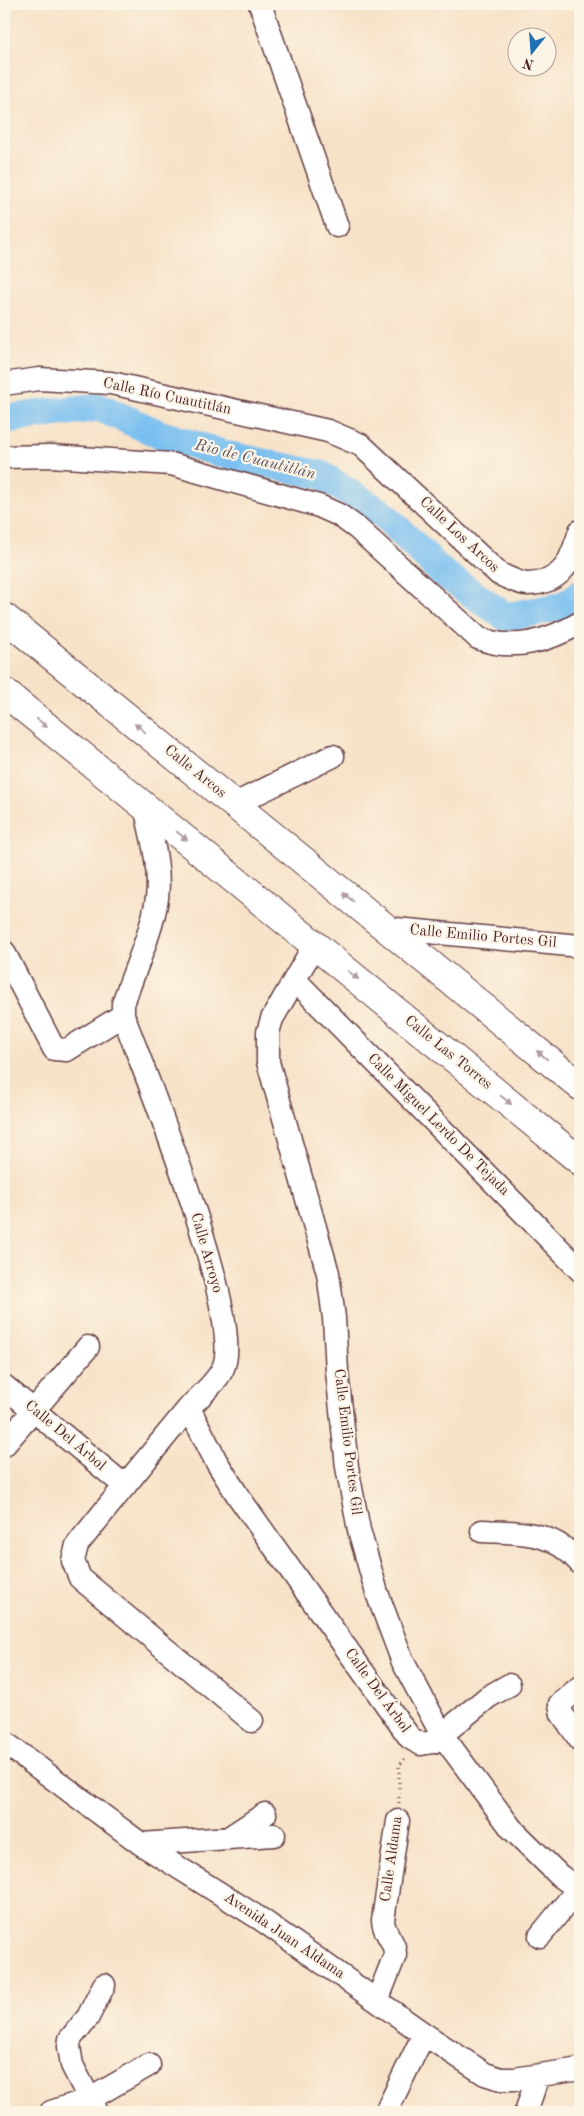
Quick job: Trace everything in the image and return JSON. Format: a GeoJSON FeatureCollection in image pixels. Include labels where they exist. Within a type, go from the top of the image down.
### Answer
{"type":"FeatureCollection","features":[{"type":"Feature","properties":{"kind":"main road","name":"Calle Arcos"},"geometry":{"type":"LineString","coordinates":[[4,617],[385,928]]}},
{"type":"Feature","properties":{"kind":"main road"},"geometry":{"type":"LineString","coordinates":[[4,692],[316,944]]}},
{"type":"Feature","properties":{"kind":"main road"},"geometry":{"type":"LineString","coordinates":[[385,928],[580,1086]]}},
{"type":"Feature","properties":{"kind":"main road","name":"Calle Las Torres"},"geometry":{"type":"LineString","coordinates":[[316,944],[580,1162]]}},
{"type":"Feature","properties":{"kind":"street"},"geometry":{"type":"LineString","coordinates":[[260,4],[337,226]]}},
{"type":"Feature","properties":{"kind":"street","name":"Calle Río Cuautitlán"},"geometry":{"type":"LineString","coordinates":[[4,384],[39,380],[111,383],[328,432]]}},
{"type":"Feature","properties":{"kind":"street","name":"Calle Los Arcos"},"geometry":{"type":"LineString","coordinates":[[328,432],[361,445],[498,574],[527,584],[556,578],[570,561],[580,531]]}},
{"type":"Feature","properties":{"kind":"street"},"geometry":{"type":"LineString","coordinates":[[4,457],[51,456],[171,464],[299,498],[339,515],[357,528],[478,638],[491,643],[525,645],[544,640],[580,623]]}},
{"type":"Feature","properties":{"kind":"street"},"geometry":{"type":"LineString","coordinates":[[235,804],[333,756]]}},
{"type":"Feature","properties":{"kind":"street"},"geometry":{"type":"LineString","coordinates":[[4,952],[54,1049],[67,1050],[123,1015],[122,1004],[154,915],[158,896],[153,845],[145,806]]}},
{"type":"Feature","properties":{"kind":"street","name":"Calle Emilio Portes Gil"},"geometry":{"type":"LineString","coordinates":[[385,928],[580,946]]}},
{"type":"Feature","properties":{"kind":"street","name":"Calle Emilio Portes Gil"},"geometry":{"type":"LineString","coordinates":[[316,944],[272,1019],[268,1032],[268,1062],[328,1273],[352,1498],[368,1564],[432,1740],[511,1828],[560,1876],[579,1890]]}},
{"type":"Feature","properties":{"kind":"street","name":"Calle Miguel Lerdo De Tejada"},"geometry":{"type":"LineString","coordinates":[[295,980],[580,1270]]}},
{"type":"Feature","properties":{"kind":"street","name":"Calle Arroyo"},"geometry":{"type":"LineString","coordinates":[[123,1015],[207,1245],[220,1299],[227,1359],[219,1376],[189,1408],[77,1545],[73,1561],[80,1578],[252,1721]]}},
{"type":"Feature","properties":{"kind":"street"},"geometry":{"type":"LineString","coordinates":[[4,1445],[88,1347]]}},
{"type":"Feature","properties":{"kind":"street","name":"Calle Del Árbol"},"geometry":{"type":"LineString","coordinates":[[4,1386],[125,1486]]}},
{"type":"Feature","properties":{"kind":"street","name":"Calle Del Árbol"},"geometry":{"type":"LineString","coordinates":[[189,1408],[216,1461],[238,1496],[407,1734],[432,1740]]}},
{"type":"Feature","properties":{"kind":"street"},"geometry":{"type":"LineString","coordinates":[[482,1531],[546,1537],[569,1550],[580,1563]]}},
{"type":"Feature","properties":{"kind":"street"},"geometry":{"type":"LineString","coordinates":[[432,1740],[488,1697],[509,1685]]}},
{"type":"Feature","properties":{"kind":"street"},"geometry":{"type":"LineString","coordinates":[[580,1687],[563,1701],[560,1709],[580,1740]]}},
{"type":"Feature","properties":{"kind":"street","name":"Avenida Juan Aldama"},"geometry":{"type":"LineString","coordinates":[[4,1742],[141,1844],[262,1920],[424,2034],[493,2078],[514,2079],[580,2069]]}},
{"type":"Feature","properties":{"kind":"street"},"geometry":{"type":"LineString","coordinates":[[228,1838],[265,1814]]}},
{"type":"Feature","properties":{"kind":"street","name":"Calle Aldama"},"geometry":{"type":"LineString","coordinates":[[378,2001],[395,1955],[395,1948],[385,1932],[383,1920],[398,1822]]}},
{"type":"Feature","properties":{"kind":"street"},"geometry":{"type":"LineString","coordinates":[[141,1844],[274,1835]]}},
{"type":"Feature","properties":{"kind":"street"},"geometry":{"type":"LineString","coordinates":[[540,1936],[579,1890]]}},
{"type":"Feature","properties":{"kind":"street"},"geometry":{"type":"LineString","coordinates":[[93,2106],[72,2065],[69,2047],[70,2039],[88,2016],[104,1985]]}},
{"type":"Feature","properties":{"kind":"street"},"geometry":{"type":"LineString","coordinates":[[386,2112],[424,2034]]}},
{"type":"Feature","properties":{"kind":"street"},"geometry":{"type":"LineString","coordinates":[[51,2112],[93,2106],[149,2065]]}},
{"type":"Feature","properties":{"kind":"street"},"geometry":{"type":"LineString","coordinates":[[526,2112],[538,2076]]}},
{"type":"Feature","properties":{"kind":"path","name":"Calle Aldama"},"geometry":{"type":"LineString","coordinates":[[398,1822],[399,1766],[408,1753],[432,1740]]}},
{"type":"Feature","properties":{"kind":"waterway","name":"Rio de Cuautitlán"},"geometry":{"type":"LineString","coordinates":[[4,419],[99,407],[159,434],[230,456],[321,475],[383,514],[440,571],[506,617],[564,606],[580,594]]}}]}
